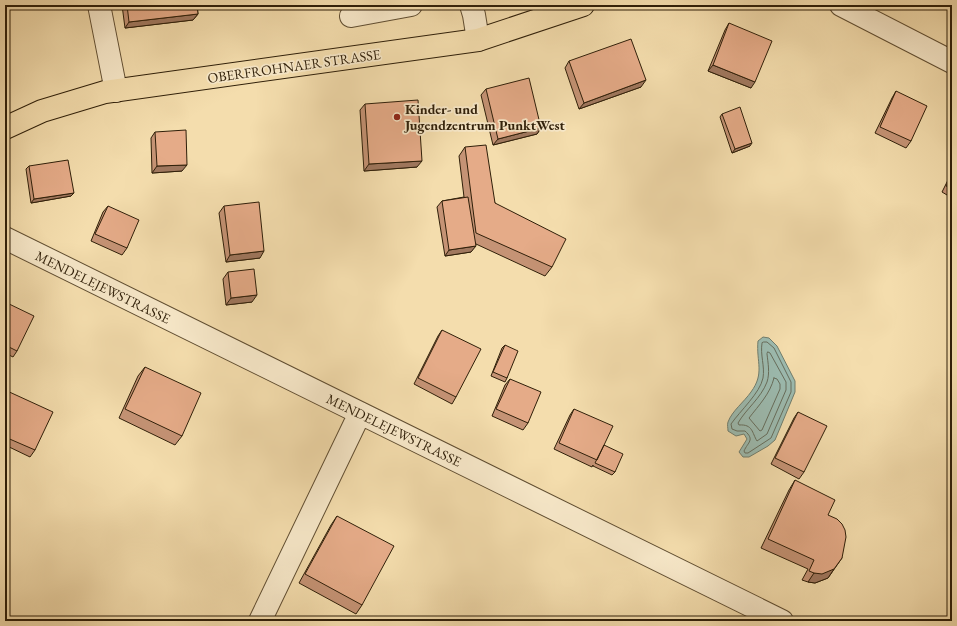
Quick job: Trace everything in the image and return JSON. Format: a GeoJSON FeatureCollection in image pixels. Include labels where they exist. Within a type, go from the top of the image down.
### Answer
{"type":"FeatureCollection","features":[{"type":"Feature","properties":{"kind":"main road","name":"OBERFROHNAER STRASSE"},"geometry":{"type":"LineString","coordinates":[[5,128],[42,111],[105,92],[478,40],[583,5]]}},
{"type":"Feature","properties":{"kind":"street"},"geometry":{"type":"LineString","coordinates":[[99,5],[116,91]]}},
{"type":"Feature","properties":{"kind":"street"},"geometry":{"type":"LineString","coordinates":[[351,16],[411,5]]}},
{"type":"Feature","properties":{"kind":"street"},"geometry":{"type":"LineString","coordinates":[[472,5],[478,40]]}},
{"type":"Feature","properties":{"kind":"street"},"geometry":{"type":"LineString","coordinates":[[841,5],[952,62]]}},
{"type":"Feature","properties":{"kind":"street","name":"MENDELEJEWSTRASSE"},"geometry":{"type":"LineString","coordinates":[[5,238],[782,621]]}},
{"type":"Feature","properties":{"kind":"street"},"geometry":{"type":"LineString","coordinates":[[260,621],[360,413]]}},
{"type":"Feature","properties":{"kind":"water"},"geometry":{"type":"Polygon","coordinates":[[[763,337],[769,338],[777,346],[795,381],[795,392],[775,440],[749,457],[743,457],[739,452],[747,439],[744,434],[736,436],[728,431],[728,423],[732,414],[748,396],[758,379],[758,341],[763,337]]]}},
{"type":"Feature","properties":{"kind":"building"},"geometry":{"type":"Polygon","coordinates":[[[127,5],[197,5],[198,14],[129,22],[127,5]]]}},
{"type":"Feature","properties":{"kind":"building"},"geometry":{"type":"Polygon","coordinates":[[[729,23],[772,41],[755,82],[713,65],[729,23]]]}},
{"type":"Feature","properties":{"kind":"building"},"geometry":{"type":"Polygon","coordinates":[[[631,39],[646,80],[584,103],[569,61],[631,39]]]}},
{"type":"Feature","properties":{"kind":"building"},"geometry":{"type":"Polygon","coordinates":[[[529,78],[541,128],[498,139],[486,89],[529,78]]]}},
{"type":"Feature","properties":{"kind":"building"},"geometry":{"type":"Polygon","coordinates":[[[896,91],[927,106],[911,141],[880,127],[896,91]]]}},
{"type":"Feature","properties":{"kind":"building"},"geometry":{"type":"Polygon","coordinates":[[[418,100],[422,161],[369,164],[365,104],[418,100]]]}},
{"type":"Feature","properties":{"kind":"building"},"geometry":{"type":"Polygon","coordinates":[[[740,107],[752,143],[735,149],[722,114],[740,107]]]}},
{"type":"Feature","properties":{"kind":"building"},"geometry":{"type":"Polygon","coordinates":[[[186,130],[187,165],[157,166],[155,132],[186,130]]]}},
{"type":"Feature","properties":{"kind":"building"},"geometry":{"type":"Polygon","coordinates":[[[486,145],[495,203],[566,239],[552,267],[476,233],[465,147],[486,145]]]}},
{"type":"Feature","properties":{"kind":"building"},"geometry":{"type":"Polygon","coordinates":[[[68,160],[74,193],[34,199],[29,166],[68,160]]]}},
{"type":"Feature","properties":{"kind":"building"},"geometry":{"type":"Polygon","coordinates":[[[952,175],[952,189],[946,186],[952,175]]]}},
{"type":"Feature","properties":{"kind":"building"},"geometry":{"type":"Polygon","coordinates":[[[468,197],[476,246],[449,250],[442,201],[468,197]]]}},
{"type":"Feature","properties":{"kind":"building"},"geometry":{"type":"Polygon","coordinates":[[[259,202],[264,251],[230,255],[224,206],[259,202]]]}},
{"type":"Feature","properties":{"kind":"building"},"geometry":{"type":"Polygon","coordinates":[[[108,206],[139,220],[127,248],[95,234],[108,206]]]}},
{"type":"Feature","properties":{"kind":"building"},"geometry":{"type":"Polygon","coordinates":[[[254,269],[257,295],[231,298],[228,272],[254,269]]]}},
{"type":"Feature","properties":{"kind":"building"},"geometry":{"type":"Polygon","coordinates":[[[5,302],[34,316],[17,351],[5,345],[5,302]]]}},
{"type":"Feature","properties":{"kind":"building"},"geometry":{"type":"Polygon","coordinates":[[[442,330],[481,349],[456,397],[418,378],[442,330]]]}},
{"type":"Feature","properties":{"kind":"building"},"geometry":{"type":"Polygon","coordinates":[[[505,345],[518,351],[507,378],[493,372],[505,345]]]}},
{"type":"Feature","properties":{"kind":"building"},"geometry":{"type":"Polygon","coordinates":[[[145,367],[201,393],[182,436],[125,409],[145,367]]]}},
{"type":"Feature","properties":{"kind":"building"},"geometry":{"type":"Polygon","coordinates":[[[510,379],[541,392],[528,423],[496,409],[510,379]]]}},
{"type":"Feature","properties":{"kind":"building"},"geometry":{"type":"Polygon","coordinates":[[[5,390],[53,412],[35,450],[5,437],[5,390]]]}},
{"type":"Feature","properties":{"kind":"building"},"geometry":{"type":"Polygon","coordinates":[[[574,409],[613,426],[597,460],[559,443],[574,409]]]}},
{"type":"Feature","properties":{"kind":"building"},"geometry":{"type":"Polygon","coordinates":[[[798,412],[827,426],[804,472],[775,458],[798,412]]]}},
{"type":"Feature","properties":{"kind":"building"},"geometry":{"type":"Polygon","coordinates":[[[604,445],[623,454],[615,472],[595,463],[604,445]]]}},
{"type":"Feature","properties":{"kind":"building"},"geometry":{"type":"Polygon","coordinates":[[[795,480],[835,500],[828,515],[837,519],[845,530],[846,537],[842,558],[834,569],[822,574],[809,571],[814,560],[768,539],[795,480]]]}},
{"type":"Feature","properties":{"kind":"building"},"geometry":{"type":"Polygon","coordinates":[[[337,516],[394,546],[362,605],[305,574],[337,516]]]}},
{"type":"Feature","properties":{"kind":"place","name":"Kinder- und Jugendzentrum PunktWest"},"geometry":{"type":"Point","coordinates":[397,117]}}]}
